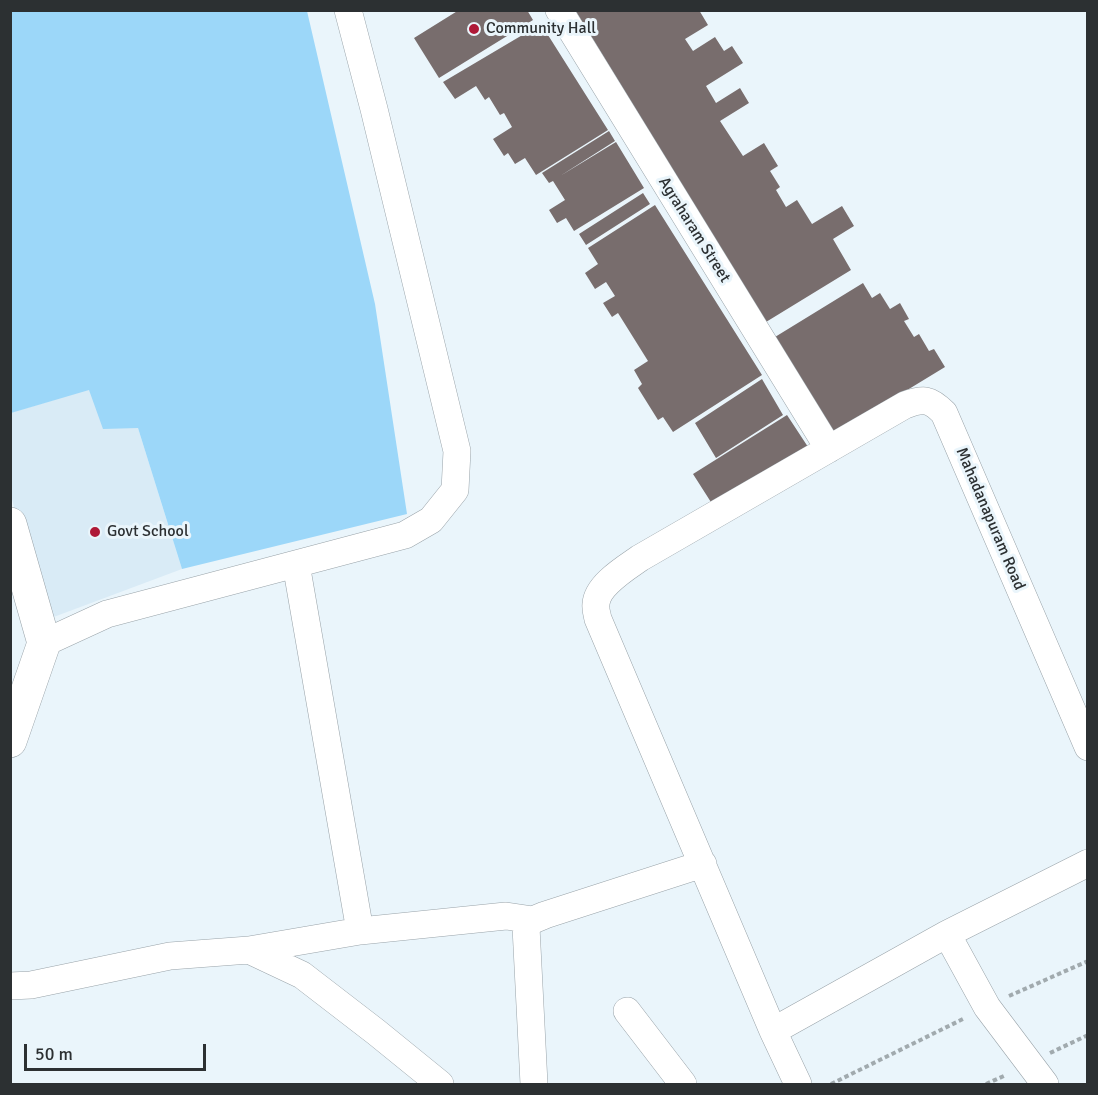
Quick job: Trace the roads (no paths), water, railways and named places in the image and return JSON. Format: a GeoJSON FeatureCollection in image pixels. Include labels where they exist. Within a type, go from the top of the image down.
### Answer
{"type":"FeatureCollection","features":[{"type":"Feature","properties":{"kind":"street"},"geometry":{"type":"LineString","coordinates":[[44,643],[106,614],[405,535],[431,520],[455,490],[457,451],[348,10]]}},
{"type":"Feature","properties":{"kind":"street","name":"Agraharam Street"},"geometry":{"type":"LineString","coordinates":[[559,10],[829,449]]}},
{"type":"Feature","properties":{"kind":"street","name":"Mahadanapuram Road"},"geometry":{"type":"LineString","coordinates":[[829,449],[905,405],[919,400],[934,403],[944,413],[1088,747]]}},
{"type":"Feature","properties":{"kind":"street"},"geometry":{"type":"LineString","coordinates":[[798,1084],[773,1031],[598,619],[596,604],[598,594],[612,579],[640,558],[829,449]]}},
{"type":"Feature","properties":{"kind":"street"},"geometry":{"type":"LineString","coordinates":[[10,524],[44,643],[10,741]]}},
{"type":"Feature","properties":{"kind":"street"},"geometry":{"type":"LineString","coordinates":[[296,564],[360,931]]}},
{"type":"Feature","properties":{"kind":"street"},"geometry":{"type":"LineString","coordinates":[[773,1031],[947,934],[1088,863]]}},
{"type":"Feature","properties":{"kind":"street"},"geometry":{"type":"LineString","coordinates":[[10,986],[51,981],[170,956],[249,950],[360,931],[506,916],[533,920],[703,864]]}},
{"type":"Feature","properties":{"kind":"street"},"geometry":{"type":"LineString","coordinates":[[533,920],[526,927],[534,1084]]}},
{"type":"Feature","properties":{"kind":"street"},"geometry":{"type":"LineString","coordinates":[[947,934],[987,1006],[1045,1084]]}},
{"type":"Feature","properties":{"kind":"street"},"geometry":{"type":"LineString","coordinates":[[249,950],[302,975],[440,1084]]}},
{"type":"Feature","properties":{"kind":"street"},"geometry":{"type":"LineString","coordinates":[[627,1011],[683,1084]]}},
{"type":"Feature","properties":{"kind":"place","name":"Community Hall"},"geometry":{"type":"Point","coordinates":[474,29]}},
{"type":"Feature","properties":{"kind":"place","name":"Govt School"},"geometry":{"type":"Point","coordinates":[95,532]}}]}
